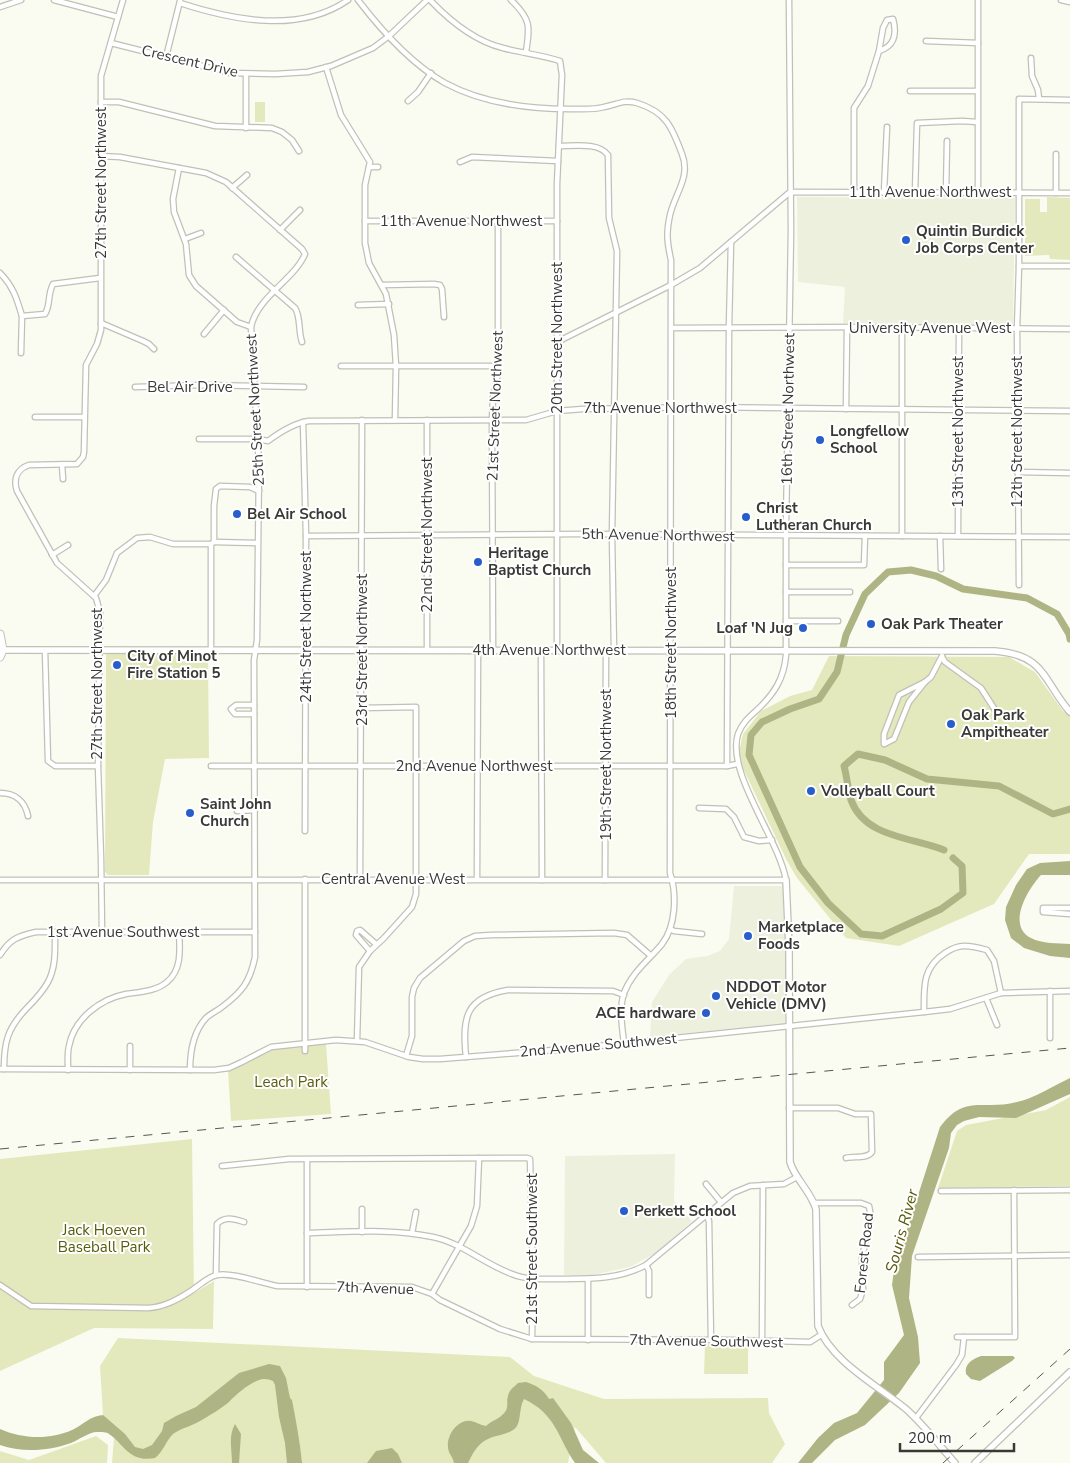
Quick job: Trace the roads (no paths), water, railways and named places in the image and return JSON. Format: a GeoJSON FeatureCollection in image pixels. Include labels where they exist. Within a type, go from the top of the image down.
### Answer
{"type":"FeatureCollection","features":[{"type":"Feature","properties":{"kind":"highway"},"geometry":{"type":"LineString","coordinates":[[0,634],[1,652]]}},
{"type":"Feature","properties":{"kind":"main road","name":"4th Avenue Northwest"},"geometry":{"type":"LineString","coordinates":[[1,652],[45,650],[944,650],[1004,652],[1025,658],[1045,674],[1070,712]]}},
{"type":"Feature","properties":{"kind":"main road"},"geometry":{"type":"LineString","coordinates":[[786,880],[790,1027],[790,1162],[797,1177],[814,1202],[816,1216],[816,1310],[818,1326],[821,1335],[846,1363],[916,1418],[955,1463]]}},
{"type":"Feature","properties":{"kind":"main road"},"geometry":{"type":"LineString","coordinates":[[975,1463],[1070,1372]]}},
{"type":"Feature","properties":{"kind":"street"},"geometry":{"type":"LineString","coordinates":[[0,7],[20,0]]}},
{"type":"Feature","properties":{"kind":"street"},"geometry":{"type":"LineString","coordinates":[[54,0],[68,2],[118,17]]}},
{"type":"Feature","properties":{"kind":"street","name":"27th Street Northwest"},"geometry":{"type":"LineString","coordinates":[[84,417],[86,365],[100,337],[101,324],[101,76],[122,0]]}},
{"type":"Feature","properties":{"kind":"street"},"geometry":{"type":"LineString","coordinates":[[166,57],[180,1],[208,12],[227,16],[280,20],[327,12],[348,0]]}},
{"type":"Feature","properties":{"kind":"street","name":"18th Street Northwest"},"geometry":{"type":"LineString","coordinates":[[358,0],[389,36],[414,60],[454,87],[496,101],[560,109],[605,107],[619,102],[637,102],[660,113],[668,122],[682,155],[685,174],[670,214],[667,240],[671,260],[672,328],[670,873],[673,910],[670,929]]}},
{"type":"Feature","properties":{"kind":"street"},"geometry":{"type":"LineString","coordinates":[[428,0],[461,28],[479,39],[502,48],[526,52],[530,30],[522,10],[511,0]]}},
{"type":"Feature","properties":{"kind":"street","name":"Crescent Drive"},"geometry":{"type":"LineString","coordinates":[[111,43],[230,73],[275,74],[308,72],[326,67],[373,48],[428,0]]}},
{"type":"Feature","properties":{"kind":"street","name":"16th Street Northwest"},"geometry":{"type":"LineString","coordinates":[[786,880],[782,860],[737,764],[736,745],[741,727],[747,718],[776,690],[784,672],[786,650],[790,327],[789,0]]}},
{"type":"Feature","properties":{"kind":"street"},"geometry":{"type":"LineString","coordinates":[[978,0],[978,193]]}},
{"type":"Feature","properties":{"kind":"street"},"geometry":{"type":"LineString","coordinates":[[1062,0],[1070,2]]}},
{"type":"Feature","properties":{"kind":"street"},"geometry":{"type":"LineString","coordinates":[[854,192],[854,108],[868,86],[886,20],[894,19],[896,29],[892,44],[879,51]]}},
{"type":"Feature","properties":{"kind":"street"},"geometry":{"type":"LineString","coordinates":[[926,41],[978,43]]}},
{"type":"Feature","properties":{"kind":"street","name":"20th Street Northwest"},"geometry":{"type":"LineString","coordinates":[[526,52],[560,61],[562,75],[557,221],[557,650]]}},
{"type":"Feature","properties":{"kind":"street"},"geometry":{"type":"LineString","coordinates":[[1031,58],[1032,76],[1038,90],[1039,99],[1070,100]]}},
{"type":"Feature","properties":{"kind":"street"},"geometry":{"type":"LineString","coordinates":[[326,67],[341,115],[370,162],[365,185],[365,243],[369,262],[382,285],[389,304],[396,366],[395,420]]}},
{"type":"Feature","properties":{"kind":"street"},"geometry":{"type":"LineString","coordinates":[[408,101],[418,92],[431,73]]}},
{"type":"Feature","properties":{"kind":"street"},"geometry":{"type":"LineString","coordinates":[[246,74],[246,128]]}},
{"type":"Feature","properties":{"kind":"street"},"geometry":{"type":"LineString","coordinates":[[910,91],[977,90]]}},
{"type":"Feature","properties":{"kind":"street","name":"12th Street Northwest"},"geometry":{"type":"LineString","coordinates":[[1019,585],[1017,329],[1019,99],[1039,99]]}},
{"type":"Feature","properties":{"kind":"street"},"geometry":{"type":"LineString","coordinates":[[101,102],[119,102],[215,126],[272,128],[292,140],[299,151]]}},
{"type":"Feature","properties":{"kind":"street"},"geometry":{"type":"LineString","coordinates":[[915,192],[917,123],[977,122]]}},
{"type":"Feature","properties":{"kind":"street"},"geometry":{"type":"LineString","coordinates":[[884,192],[887,128]]}},
{"type":"Feature","properties":{"kind":"street"},"geometry":{"type":"LineString","coordinates":[[946,193],[947,141]]}},
{"type":"Feature","properties":{"kind":"street"},"geometry":{"type":"LineString","coordinates":[[559,146],[596,147],[604,149],[608,155],[609,218],[617,251],[612,535],[614,650]]}},
{"type":"Feature","properties":{"kind":"street"},"geometry":{"type":"LineString","coordinates":[[1056,154],[1056,193]]}},
{"type":"Feature","properties":{"kind":"street"},"geometry":{"type":"LineString","coordinates":[[101,156],[120,157],[216,176],[280,230],[300,210]]}},
{"type":"Feature","properties":{"kind":"street"},"geometry":{"type":"LineString","coordinates":[[460,162],[472,157],[558,161]]}},
{"type":"Feature","properties":{"kind":"street"},"geometry":{"type":"LineString","coordinates":[[369,167],[378,166]]}},
{"type":"Feature","properties":{"kind":"street"},"geometry":{"type":"LineString","coordinates":[[179,168],[173,199],[174,212],[185,239],[189,275],[196,286],[237,322],[251,328]]}},
{"type":"Feature","properties":{"kind":"street"},"geometry":{"type":"LineString","coordinates":[[232,188],[247,175]]}},
{"type":"Feature","properties":{"kind":"street"},"geometry":{"type":"LineString","coordinates":[[557,342],[671,285],[700,268],[790,192]]}},
{"type":"Feature","properties":{"kind":"street","name":"11th Avenue Northwest"},"geometry":{"type":"LineString","coordinates":[[790,192],[1070,193]]}},
{"type":"Feature","properties":{"kind":"street","name":"11th Avenue Northwest"},"geometry":{"type":"LineString","coordinates":[[365,221],[557,221]]}},
{"type":"Feature","properties":{"kind":"street","name":"21st Street Northwest"},"geometry":{"type":"LineString","coordinates":[[493,650],[492,420],[493,397],[498,366],[498,221]]}},
{"type":"Feature","properties":{"kind":"street","name":"25th Street Northwest"},"geometry":{"type":"LineString","coordinates":[[190,1070],[190,1053],[202,1023],[207,1017],[239,994],[247,983],[255,957],[254,660],[256,650],[259,491],[258,438],[251,328],[257,312],[303,261],[305,254],[302,249],[280,230]]}},
{"type":"Feature","properties":{"kind":"street"},"geometry":{"type":"LineString","coordinates":[[185,239],[201,233]]}},
{"type":"Feature","properties":{"kind":"street"},"geometry":{"type":"LineString","coordinates":[[727,766],[728,408],[731,242]]}},
{"type":"Feature","properties":{"kind":"street"},"geometry":{"type":"LineString","coordinates":[[236,257],[298,311],[299,334],[302,342]]}},
{"type":"Feature","properties":{"kind":"street"},"geometry":{"type":"LineString","coordinates":[[1019,266],[1070,266]]}},
{"type":"Feature","properties":{"kind":"street"},"geometry":{"type":"LineString","coordinates":[[0,274],[10,283],[16,295],[22,316],[21,353]]}},
{"type":"Feature","properties":{"kind":"street"},"geometry":{"type":"LineString","coordinates":[[22,316],[46,314],[49,307],[49,293],[53,284],[100,278]]}},
{"type":"Feature","properties":{"kind":"street"},"geometry":{"type":"LineString","coordinates":[[382,285],[440,285],[444,317]]}},
{"type":"Feature","properties":{"kind":"street"},"geometry":{"type":"LineString","coordinates":[[358,305],[389,304]]}},
{"type":"Feature","properties":{"kind":"street"},"geometry":{"type":"LineString","coordinates":[[204,334],[224,310]]}},
{"type":"Feature","properties":{"kind":"street"},"geometry":{"type":"LineString","coordinates":[[101,324],[143,341],[154,349]]}},
{"type":"Feature","properties":{"kind":"street","name":"University Avenue West"},"geometry":{"type":"LineString","coordinates":[[672,328],[1070,329]]}},
{"type":"Feature","properties":{"kind":"street"},"geometry":{"type":"LineString","coordinates":[[846,409],[847,328]]}},
{"type":"Feature","properties":{"kind":"street"},"geometry":{"type":"LineString","coordinates":[[902,328],[902,536]]}},
{"type":"Feature","properties":{"kind":"street","name":"13th Street Northwest"},"geometry":{"type":"LineString","coordinates":[[958,536],[959,328]]}},
{"type":"Feature","properties":{"kind":"street"},"geometry":{"type":"LineString","coordinates":[[341,366],[498,366]]}},
{"type":"Feature","properties":{"kind":"street","name":"Bel Air Drive"},"geometry":{"type":"LineString","coordinates":[[135,387],[304,387]]}},
{"type":"Feature","properties":{"kind":"street","name":"7th Avenue Northwest"},"geometry":{"type":"LineString","coordinates":[[258,438],[268,442],[282,432],[303,422],[526,420],[557,410],[788,408],[1070,411]]}},
{"type":"Feature","properties":{"kind":"street"},"geometry":{"type":"LineString","coordinates":[[35,417],[84,417],[83,457],[76,464],[62,465],[63,479]]}},
{"type":"Feature","properties":{"kind":"street","name":"23rd Street Northwest"},"geometry":{"type":"LineString","coordinates":[[360,879],[362,766],[362,420]]}},
{"type":"Feature","properties":{"kind":"street","name":"22nd Street Northwest"},"geometry":{"type":"LineString","coordinates":[[427,650],[428,420]]}},
{"type":"Feature","properties":{"kind":"street","name":"24th Street Northwest"},"geometry":{"type":"LineString","coordinates":[[303,422],[306,536],[305,831]]}},
{"type":"Feature","properties":{"kind":"street"},"geometry":{"type":"LineString","coordinates":[[199,439],[258,438]]}},
{"type":"Feature","properties":{"kind":"street","name":"27th Street Northwest"},"geometry":{"type":"LineString","coordinates":[[62,465],[29,465],[23,467],[18,472],[15,482],[16,488],[57,563],[96,598],[100,612],[98,650],[98,766],[102,933]]}},
{"type":"Feature","properties":{"kind":"street"},"geometry":{"type":"LineString","coordinates":[[1017,472],[1070,473]]}},
{"type":"Feature","properties":{"kind":"street"},"geometry":{"type":"LineString","coordinates":[[211,650],[212,543],[216,489],[220,486],[250,487],[259,491]]}},
{"type":"Feature","properties":{"kind":"street","name":"5th Avenue Northwest"},"geometry":{"type":"LineString","coordinates":[[306,536],[557,534],[1070,537]]}},
{"type":"Feature","properties":{"kind":"street"},"geometry":{"type":"LineString","coordinates":[[786,564],[864,565],[864,536]]}},
{"type":"Feature","properties":{"kind":"street"},"geometry":{"type":"LineString","coordinates":[[940,536],[941,569]]}},
{"type":"Feature","properties":{"kind":"street"},"geometry":{"type":"LineString","coordinates":[[94,596],[106,580],[116,553],[137,538],[150,538],[173,544],[258,543]]}},
{"type":"Feature","properties":{"kind":"street"},"geometry":{"type":"LineString","coordinates":[[52,555],[68,545]]}},
{"type":"Feature","properties":{"kind":"street"},"geometry":{"type":"LineString","coordinates":[[786,592],[850,592]]}},
{"type":"Feature","properties":{"kind":"street"},"geometry":{"type":"LineString","coordinates":[[786,620],[838,621]]}},
{"type":"Feature","properties":{"kind":"street"},"geometry":{"type":"LineString","coordinates":[[45,650],[48,757],[50,764],[55,766],[98,766]]}},
{"type":"Feature","properties":{"kind":"street"},"geometry":{"type":"LineString","coordinates":[[477,879],[478,650]]}},
{"type":"Feature","properties":{"kind":"street"},"geometry":{"type":"LineString","coordinates":[[541,650],[542,880]]}},
{"type":"Feature","properties":{"kind":"street"},"geometry":{"type":"LineString","coordinates":[[925,682],[899,695],[884,734],[884,744],[894,739],[908,702],[931,677],[944,650]]}},
{"type":"Feature","properties":{"kind":"street","name":"19th Street Northwest"},"geometry":{"type":"LineString","coordinates":[[605,880],[606,651]]}},
{"type":"Feature","properties":{"kind":"street"},"geometry":{"type":"LineString","coordinates":[[942,657],[981,688],[997,713]]}},
{"type":"Feature","properties":{"kind":"street"},"geometry":{"type":"LineString","coordinates":[[254,705],[236,705],[231,709],[235,714],[254,714]]}},
{"type":"Feature","properties":{"kind":"street"},"geometry":{"type":"LineString","coordinates":[[357,1041],[359,967],[376,944],[384,938],[412,907],[416,894],[416,708],[361,708]]}},
{"type":"Feature","properties":{"kind":"street","name":"2nd Avenue Northwest"},"geometry":{"type":"LineString","coordinates":[[211,766],[727,766],[737,764]]}},
{"type":"Feature","properties":{"kind":"street"},"geometry":{"type":"LineString","coordinates":[[0,793],[10,794],[24,803],[28,816]]}},
{"type":"Feature","properties":{"kind":"street"},"geometry":{"type":"LineString","coordinates":[[698,808],[726,809],[734,817],[744,837],[759,841],[772,840]]}},
{"type":"Feature","properties":{"kind":"street"},"geometry":{"type":"LineString","coordinates":[[237,810],[255,810]]}},
{"type":"Feature","properties":{"kind":"street"},"geometry":{"type":"LineString","coordinates":[[305,879],[305,1051]]}},
{"type":"Feature","properties":{"kind":"street","name":"Central Avenue West"},"geometry":{"type":"LineString","coordinates":[[0,880],[786,880]]}},
{"type":"Feature","properties":{"kind":"street"},"geometry":{"type":"LineString","coordinates":[[1070,908],[1043,908],[1043,912],[1070,914]]}},
{"type":"Feature","properties":{"kind":"street"},"geometry":{"type":"LineString","coordinates":[[624,1043],[621,1017],[624,995],[629,982],[662,944],[670,929],[702,934]]}},
{"type":"Feature","properties":{"kind":"street"},"geometry":{"type":"LineString","coordinates":[[370,951],[357,938],[357,931],[364,931],[376,944]]}},
{"type":"Feature","properties":{"kind":"street","name":"1st Avenue Southwest"},"geometry":{"type":"LineString","coordinates":[[0,955],[17,937],[36,932],[255,932]]}},
{"type":"Feature","properties":{"kind":"street"},"geometry":{"type":"LineString","coordinates":[[68,1070],[69,1046],[73,1036],[86,1016],[94,1008],[115,996],[159,986],[165,984],[171,978],[178,965],[180,953],[179,932]]}},
{"type":"Feature","properties":{"kind":"street"},"geometry":{"type":"LineString","coordinates":[[2,1069],[6,1042],[13,1024],[39,996],[48,982],[53,969],[55,933]]}},
{"type":"Feature","properties":{"kind":"street"},"geometry":{"type":"LineString","coordinates":[[406,1056],[412,1036],[412,997],[414,988],[420,978],[464,940],[475,936],[492,935],[614,933],[626,935],[650,956]]}},
{"type":"Feature","properties":{"kind":"street"},"geometry":{"type":"LineString","coordinates":[[924,1012],[926,974],[940,956],[951,949],[964,946],[987,950],[994,961],[1001,993]]}},
{"type":"Feature","properties":{"kind":"street"},"geometry":{"type":"LineString","coordinates":[[466,1057],[465,1019],[479,999],[492,993],[508,990],[612,991],[624,995]]}},
{"type":"Feature","properties":{"kind":"street"},"geometry":{"type":"LineString","coordinates":[[1050,991],[1050,1038]]}},
{"type":"Feature","properties":{"kind":"street","name":"2nd Avenue Southwest"},"geometry":{"type":"LineString","coordinates":[[2,1069],[214,1070],[229,1068],[271,1047],[336,1040],[357,1041],[394,1054],[423,1059],[466,1057],[790,1027],[950,1009],[1001,993],[1070,991]]}},
{"type":"Feature","properties":{"kind":"street"},"geometry":{"type":"LineString","coordinates":[[986,998],[997,1025]]}},
{"type":"Feature","properties":{"kind":"street"},"geometry":{"type":"LineString","coordinates":[[130,1046],[130,1070]]}},
{"type":"Feature","properties":{"kind":"street"},"geometry":{"type":"LineString","coordinates":[[789,1108],[838,1108],[855,1114],[871,1114],[872,1152],[870,1155],[846,1158]]}},
{"type":"Feature","properties":{"kind":"street"},"geometry":{"type":"LineString","coordinates":[[222,1166],[289,1159],[479,1158],[477,1206],[471,1226],[432,1294]]}},
{"type":"Feature","properties":{"kind":"street","name":"21st Street Southwest"},"geometry":{"type":"LineString","coordinates":[[479,1158],[530,1159],[533,1279],[532,1339]]}},
{"type":"Feature","properties":{"kind":"street"},"geometry":{"type":"LineString","coordinates":[[307,1160],[307,1287]]}},
{"type":"Feature","properties":{"kind":"street"},"geometry":{"type":"LineString","coordinates":[[307,1233],[412,1233],[450,1242],[510,1274],[533,1279],[588,1279],[618,1276],[646,1265],[664,1252],[733,1192],[750,1186],[784,1184],[797,1177]]}},
{"type":"Feature","properties":{"kind":"street"},"geometry":{"type":"LineString","coordinates":[[706,1184],[720,1202]]}},
{"type":"Feature","properties":{"kind":"street"},"geometry":{"type":"LineString","coordinates":[[762,1341],[763,1184]]}},
{"type":"Feature","properties":{"kind":"street"},"geometry":{"type":"LineString","coordinates":[[957,1337],[1015,1337],[1014,1190]]}},
{"type":"Feature","properties":{"kind":"street"},"geometry":{"type":"LineString","coordinates":[[940,1191],[1070,1190]]}},
{"type":"Feature","properties":{"kind":"street","name":"Forest Road"},"geometry":{"type":"LineString","coordinates":[[814,1202],[861,1203],[869,1206],[871,1216],[862,1258],[863,1290],[860,1299],[852,1306]]}},
{"type":"Feature","properties":{"kind":"street"},"geometry":{"type":"LineString","coordinates":[[362,1209],[362,1232]]}},
{"type":"Feature","properties":{"kind":"street"},"geometry":{"type":"LineString","coordinates":[[412,1233],[416,1212]]}},
{"type":"Feature","properties":{"kind":"street"},"geometry":{"type":"LineString","coordinates":[[706,1214],[709,1221],[711,1340]]}},
{"type":"Feature","properties":{"kind":"street"},"geometry":{"type":"LineString","coordinates":[[0,1285],[31,1306],[162,1307],[216,1275],[217,1224],[225,1219],[233,1218],[244,1222]]}},
{"type":"Feature","properties":{"kind":"street"},"geometry":{"type":"LineString","coordinates":[[918,1257],[1070,1255]]}},
{"type":"Feature","properties":{"kind":"street"},"geometry":{"type":"LineString","coordinates":[[646,1265],[649,1271],[649,1295]]}},
{"type":"Feature","properties":{"kind":"street","name":"7th Avenue"},"geometry":{"type":"LineString","coordinates":[[216,1275],[227,1274],[262,1284],[277,1286],[412,1287],[432,1294],[440,1300],[500,1329],[532,1339]]}},
{"type":"Feature","properties":{"kind":"street"},"geometry":{"type":"LineString","coordinates":[[588,1279],[588,1340]]}},
{"type":"Feature","properties":{"kind":"street","name":"7th Avenue Southwest"},"geometry":{"type":"LineString","coordinates":[[532,1339],[810,1342],[821,1335]]}},
{"type":"Feature","properties":{"kind":"street"},"geometry":{"type":"LineString","coordinates":[[916,1418],[962,1355],[964,1337]]}},
{"type":"Feature","properties":{"kind":"waterway"},"geometry":{"type":"LineString","coordinates":[[953,858],[962,866],[963,893],[941,909],[882,936],[861,934],[828,903],[800,867],[749,755],[751,735],[762,722],[790,709],[819,699],[837,672],[846,635],[865,594],[888,572],[911,570],[936,576],[963,589],[1027,598],[1057,614],[1070,639]]}},
{"type":"Feature","properties":{"kind":"waterway"},"geometry":{"type":"LineString","coordinates":[[944,850],[891,834],[867,822],[858,813],[851,800],[844,766],[858,754],[885,760],[927,779],[999,786],[1053,814],[1070,809]]}},
{"type":"Feature","properties":{"kind":"railway"},"geometry":{"type":"LineString","coordinates":[[0,1149],[1070,1048]]}},
{"type":"Feature","properties":{"kind":"railway"},"geometry":{"type":"LineString","coordinates":[[943,1463],[1070,1349]]}},
{"type":"Feature","properties":{"kind":"place","name":"Quintin Burdick Job Corps Center"},"geometry":{"type":"Point","coordinates":[906,240]}},
{"type":"Feature","properties":{"kind":"place","name":"Longfellow School"},"geometry":{"type":"Point","coordinates":[820,440]}},
{"type":"Feature","properties":{"kind":"place","name":"Bel Air School"},"geometry":{"type":"Point","coordinates":[237,514]}},
{"type":"Feature","properties":{"kind":"place","name":"Christ Lutheran Church"},"geometry":{"type":"Point","coordinates":[746,517]}},
{"type":"Feature","properties":{"kind":"place","name":"Heritage Baptist Church"},"geometry":{"type":"Point","coordinates":[478,562]}},
{"type":"Feature","properties":{"kind":"place","name":"Oak Park Theater"},"geometry":{"type":"Point","coordinates":[871,624]}},
{"type":"Feature","properties":{"kind":"place","name":"Loaf 'N Jug"},"geometry":{"type":"Point","coordinates":[803,628]}},
{"type":"Feature","properties":{"kind":"place","name":"City of Minot Fire Station 5"},"geometry":{"type":"Point","coordinates":[117,665]}},
{"type":"Feature","properties":{"kind":"place","name":"Oak Park Ampitheater"},"geometry":{"type":"Point","coordinates":[951,724]}},
{"type":"Feature","properties":{"kind":"place","name":"Volleyball Court"},"geometry":{"type":"Point","coordinates":[811,791]}},
{"type":"Feature","properties":{"kind":"place","name":"Saint John Church"},"geometry":{"type":"Point","coordinates":[190,813]}},
{"type":"Feature","properties":{"kind":"place","name":"Marketplace Foods"},"geometry":{"type":"Point","coordinates":[748,936]}},
{"type":"Feature","properties":{"kind":"place","name":"NDDOT Motor Vehicle (DMV)"},"geometry":{"type":"Point","coordinates":[716,996]}},
{"type":"Feature","properties":{"kind":"place","name":"ACE hardware"},"geometry":{"type":"Point","coordinates":[706,1013]}},
{"type":"Feature","properties":{"kind":"place","name":"Perkett School"},"geometry":{"type":"Point","coordinates":[624,1211]}},
{"type":"Feature","properties":{"kind":"park label","name":"Leach Park"},"geometry":{"type":"Point","coordinates":[291,1082]}},
{"type":"Feature","properties":{"kind":"park label","name":"Jack Hoeven Baseball Park"},"geometry":{"type":"Point","coordinates":[104,1238]}},
{"type":"Feature","properties":{"kind":"water label","name":"Souris River"},"geometry":{"type":"Point","coordinates":[902,1231]}}]}
